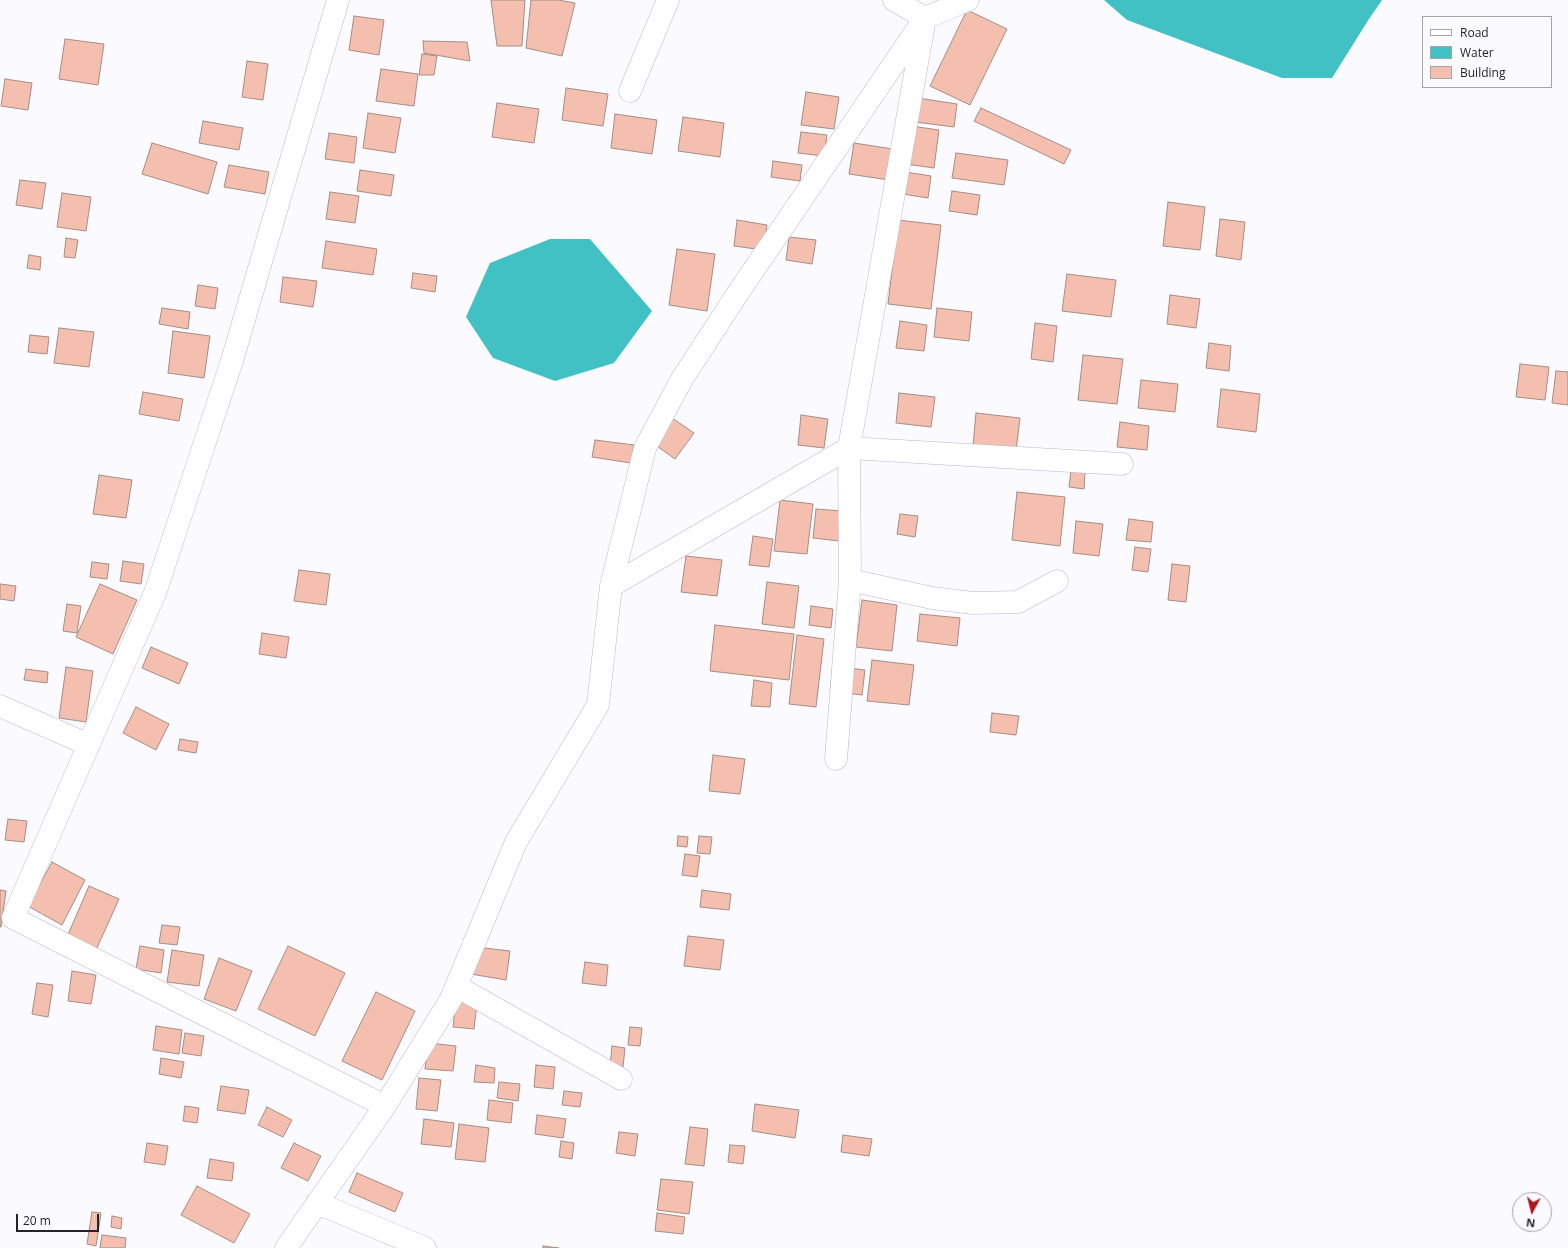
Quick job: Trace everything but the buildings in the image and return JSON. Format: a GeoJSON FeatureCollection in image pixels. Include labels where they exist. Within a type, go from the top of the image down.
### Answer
{"type":"FeatureCollection","features":[{"type":"Feature","properties":{"kind":"street"},"geometry":{"type":"LineString","coordinates":[[338,0],[231,364],[155,593],[13,918],[385,1106]]}},
{"type":"Feature","properties":{"kind":"street"},"geometry":{"type":"LineString","coordinates":[[630,91],[668,0]]}},
{"type":"Feature","properties":{"kind":"street"},"geometry":{"type":"LineString","coordinates":[[894,0],[925,18]]}},
{"type":"Feature","properties":{"kind":"street"},"geometry":{"type":"LineString","coordinates":[[286,1248],[385,1106],[451,999],[516,842],[598,705],[611,586],[645,448],[678,386],[738,292],[925,18],[968,0]]}},
{"type":"Feature","properties":{"kind":"street"},"geometry":{"type":"LineString","coordinates":[[836,759],[850,580],[849,448],[925,18]]}},
{"type":"Feature","properties":{"kind":"street"},"geometry":{"type":"LineString","coordinates":[[611,586],[849,448],[1122,464]]}},
{"type":"Feature","properties":{"kind":"street"},"geometry":{"type":"LineString","coordinates":[[850,580],[932,598],[973,603],[1018,602],[1058,581]]}},
{"type":"Feature","properties":{"kind":"street"},"geometry":{"type":"LineString","coordinates":[[0,706],[89,744]]}},
{"type":"Feature","properties":{"kind":"street"},"geometry":{"type":"LineString","coordinates":[[456,986],[621,1079]]}},
{"type":"Feature","properties":{"kind":"street"},"geometry":{"type":"LineString","coordinates":[[317,1203],[425,1248]]}},
{"type":"Feature","properties":{"kind":"water"},"geometry":{"type":"Polygon","coordinates":[[[1104,0],[1382,0],[1332,78],[1282,78],[1127,20],[1104,0]]]}},
{"type":"Feature","properties":{"kind":"water"},"geometry":{"type":"Polygon","coordinates":[[[550,239],[590,239],[652,311],[614,363],[555,381],[493,358],[466,317],[490,263],[550,239]]]}}]}
